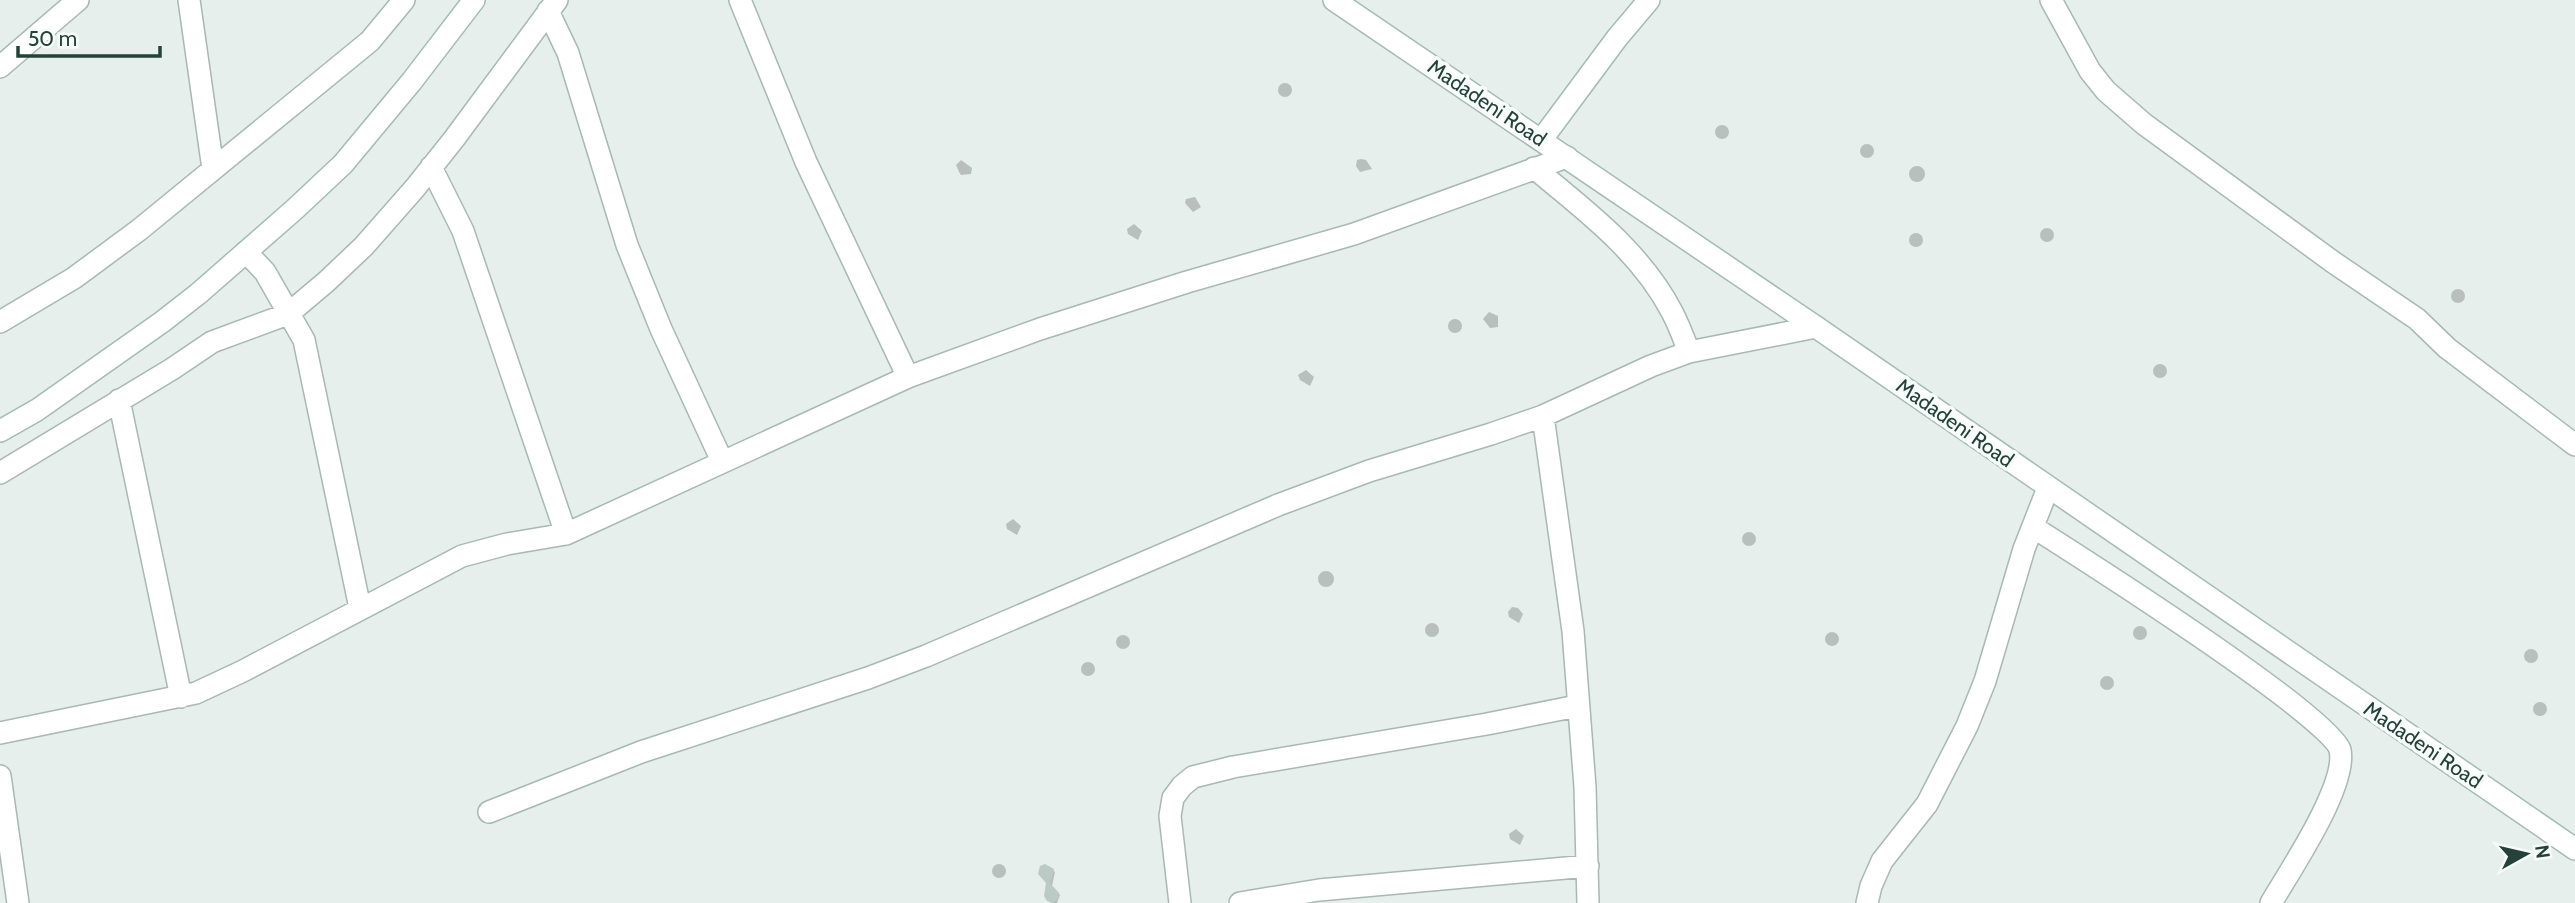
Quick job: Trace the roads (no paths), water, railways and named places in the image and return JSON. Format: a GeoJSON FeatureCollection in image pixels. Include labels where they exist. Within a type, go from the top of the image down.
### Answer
{"type":"FeatureCollection","features":[{"type":"Feature","properties":{"kind":"street"},"geometry":{"type":"LineString","coordinates":[[0,67],[78,0]]}},
{"type":"Feature","properties":{"kind":"street"},"geometry":{"type":"LineString","coordinates":[[189,0],[212,169]]}},
{"type":"Feature","properties":{"kind":"street"},"geometry":{"type":"LineString","coordinates":[[0,322],[74,278],[139,230],[370,41],[404,0]]}},
{"type":"Feature","properties":{"kind":"street"},"geometry":{"type":"LineString","coordinates":[[0,431],[37,410],[162,322],[246,252],[343,164],[412,81],[474,0]]}},
{"type":"Feature","properties":{"kind":"street"},"geometry":{"type":"LineString","coordinates":[[740,0],[806,162],[908,377]]}},
{"type":"Feature","properties":{"kind":"street","name":"Madadeni Road"},"geometry":{"type":"LineString","coordinates":[[1334,0],[1542,139],[2575,849]]}},
{"type":"Feature","properties":{"kind":"street"},"geometry":{"type":"LineString","coordinates":[[1542,139],[1616,38],[1649,0]]}},
{"type":"Feature","properties":{"kind":"street"},"geometry":{"type":"LineString","coordinates":[[2051,0],[2090,71],[2106,91],[2144,124],[2333,262],[2417,319],[2447,348],[2575,445]]}},
{"type":"Feature","properties":{"kind":"street"},"geometry":{"type":"LineString","coordinates":[[552,6],[627,245],[661,330],[722,461]]}},
{"type":"Feature","properties":{"kind":"street"},"geometry":{"type":"LineString","coordinates":[[0,473],[212,342],[288,314],[326,282],[364,246],[431,167],[552,6]]}},
{"type":"Feature","properties":{"kind":"street"},"geometry":{"type":"LineString","coordinates":[[0,733],[196,693],[462,556],[507,544],[566,534],[908,377],[1040,329],[1187,282],[1354,234],[1567,157]]}},
{"type":"Feature","properties":{"kind":"street"},"geometry":{"type":"LineString","coordinates":[[431,167],[463,231],[566,534]]}},
{"type":"Feature","properties":{"kind":"street"},"geometry":{"type":"LineString","coordinates":[[1534,168],[1602,225],[1630,254],[1672,312],[1689,352]]}},
{"type":"Feature","properties":{"kind":"street"},"geometry":{"type":"LineString","coordinates":[[246,252],[265,272],[288,314],[297,324],[309,358],[360,608]]}},
{"type":"Feature","properties":{"kind":"street"},"geometry":{"type":"LineString","coordinates":[[489,812],[641,752],[868,678],[926,656],[1278,505],[1543,416],[1651,366],[1689,352],[1816,327]]}},
{"type":"Feature","properties":{"kind":"street"},"geometry":{"type":"LineString","coordinates":[[120,401],[181,697]]}},
{"type":"Feature","properties":{"kind":"street"},"geometry":{"type":"LineString","coordinates":[[1543,416],[1573,631],[1585,787],[1588,903]]}},
{"type":"Feature","properties":{"kind":"street"},"geometry":{"type":"LineString","coordinates":[[1867,903],[1882,861],[1927,804],[1968,726],[1985,681],[2033,527],[2049,488]]}},
{"type":"Feature","properties":{"kind":"street"},"geometry":{"type":"LineString","coordinates":[[2033,527],[2180,622],[2309,716],[2335,740],[2341,753],[2338,776],[2308,840],[2271,903]]}},
{"type":"Feature","properties":{"kind":"street"},"geometry":{"type":"LineString","coordinates":[[1180,903],[1170,816],[1174,798],[1182,786],[1193,777],[1234,767],[1474,727],[1577,706]]}},
{"type":"Feature","properties":{"kind":"street"},"geometry":{"type":"LineString","coordinates":[[0,776],[12,899]]}},
{"type":"Feature","properties":{"kind":"street"},"geometry":{"type":"LineString","coordinates":[[1240,903],[1319,890],[1588,866]]}}]}
